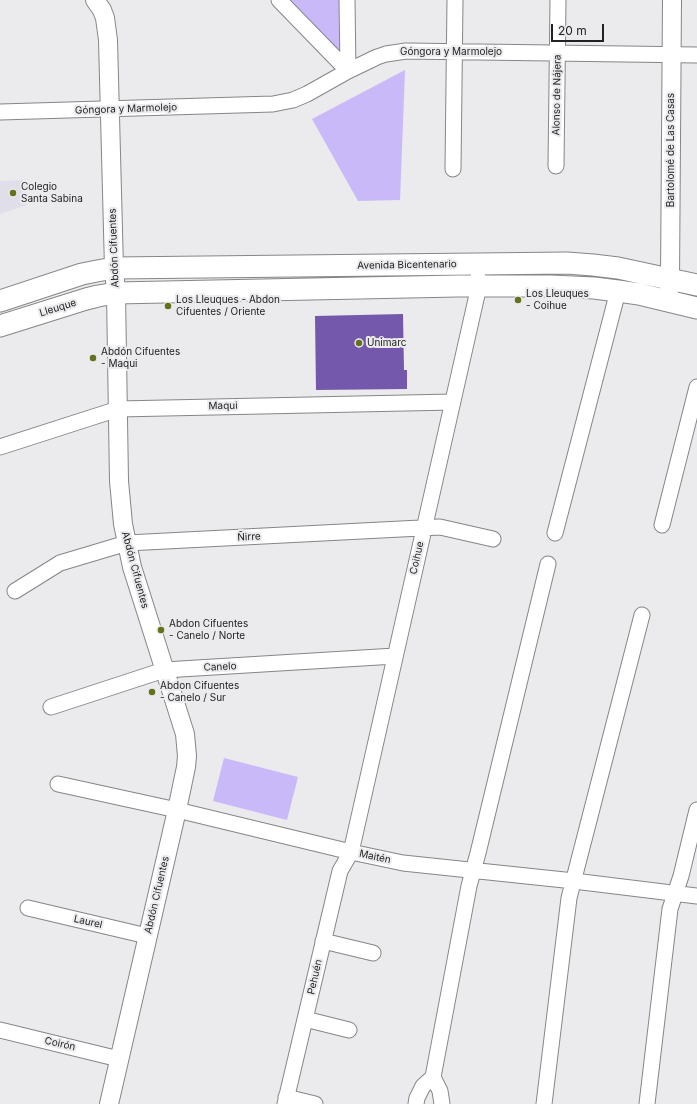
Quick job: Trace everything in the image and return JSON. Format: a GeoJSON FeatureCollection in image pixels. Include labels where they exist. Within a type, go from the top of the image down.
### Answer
{"type":"FeatureCollection","features":[{"type":"Feature","properties":{"kind":"main road","name":"Avenida Bicentenario"},"geometry":{"type":"LineString","coordinates":[[114,268],[561,263],[618,268],[697,285]]}},
{"type":"Feature","properties":{"kind":"main road"},"geometry":{"type":"LineString","coordinates":[[0,301],[82,274],[114,268]]}},
{"type":"Feature","properties":{"kind":"main road"},"geometry":{"type":"LineString","coordinates":[[116,293],[551,286],[594,288],[618,291],[697,308]]}},
{"type":"Feature","properties":{"kind":"main road","name":"Lleuque"},"geometry":{"type":"LineString","coordinates":[[0,326],[86,299],[116,293]]}},
{"type":"Feature","properties":{"kind":"street","name":"Abdón Cifuentes"},"geometry":{"type":"LineString","coordinates":[[95,0],[102,10],[107,30],[116,293],[119,481],[123,524],[132,567],[185,734],[186,745],[186,767],[177,810],[109,1104]]}},
{"type":"Feature","properties":{"kind":"street"},"geometry":{"type":"LineString","coordinates":[[279,0],[348,71]]}},
{"type":"Feature","properties":{"kind":"street"},"geometry":{"type":"LineString","coordinates":[[347,0],[348,71]]}},
{"type":"Feature","properties":{"kind":"street"},"geometry":{"type":"LineString","coordinates":[[453,169],[455,0]]}},
{"type":"Feature","properties":{"kind":"street","name":"Alonso de Nájera"},"geometry":{"type":"LineString","coordinates":[[556,166],[558,0]]}},
{"type":"Feature","properties":{"kind":"street","name":"Bartolomé de Las Casas"},"geometry":{"type":"LineString","coordinates":[[668,301],[670,279],[672,0]]}},
{"type":"Feature","properties":{"kind":"street","name":"Góngora y Marmolejo"},"geometry":{"type":"LineString","coordinates":[[0,112],[274,104],[293,100],[307,94],[377,57],[406,51],[697,55]]}},
{"type":"Feature","properties":{"kind":"street","name":"Coihue"},"geometry":{"type":"LineString","coordinates":[[351,852],[453,402],[478,286],[478,264]]}},
{"type":"Feature","properties":{"kind":"street"},"geometry":{"type":"LineString","coordinates":[[554,533],[618,291]]}},
{"type":"Feature","properties":{"kind":"street"},"geometry":{"type":"LineString","coordinates":[[662,525],[697,388]]}},
{"type":"Feature","properties":{"kind":"street","name":"Maqui"},"geometry":{"type":"LineString","coordinates":[[0,447],[118,409],[453,402]]}},
{"type":"Feature","properties":{"kind":"street","name":"Ñirre"},"geometry":{"type":"LineString","coordinates":[[15,591],[60,563],[127,543],[440,527],[493,539]]}},
{"type":"Feature","properties":{"kind":"street"},"geometry":{"type":"LineString","coordinates":[[442,1104],[440,1091],[433,1077],[469,886],[548,564]]}},
{"type":"Feature","properties":{"kind":"street"},"geometry":{"type":"LineString","coordinates":[[544,1104],[569,898],[642,615]]}},
{"type":"Feature","properties":{"kind":"street","name":"Canelo"},"geometry":{"type":"LineString","coordinates":[[51,707],[164,670],[395,656]]}},
{"type":"Feature","properties":{"kind":"street","name":"Maitén"},"geometry":{"type":"LineString","coordinates":[[58,784],[177,810],[403,863],[697,896]]}},
{"type":"Feature","properties":{"kind":"street"},"geometry":{"type":"LineString","coordinates":[[647,1104],[670,909],[681,876],[697,810]]}},
{"type":"Feature","properties":{"kind":"street","name":"Pehuén"},"geometry":{"type":"LineString","coordinates":[[285,1101],[340,871],[351,852]]}},
{"type":"Feature","properties":{"kind":"street","name":"Laurel"},"geometry":{"type":"LineString","coordinates":[[28,908],[147,936]]}},
{"type":"Feature","properties":{"kind":"street"},"geometry":{"type":"LineString","coordinates":[[324,941],[372,953]]}},
{"type":"Feature","properties":{"kind":"street"},"geometry":{"type":"LineString","coordinates":[[305,1019],[349,1030]]}},
{"type":"Feature","properties":{"kind":"street","name":"Coirón"},"geometry":{"type":"LineString","coordinates":[[0,1030],[119,1058]]}},
{"type":"Feature","properties":{"kind":"street"},"geometry":{"type":"LineString","coordinates":[[416,1104],[417,1098],[423,1086],[433,1077]]}},
{"type":"Feature","properties":{"kind":"street"},"geometry":{"type":"LineString","coordinates":[[285,1101],[315,1104]]}},
{"type":"Feature","properties":{"kind":"shaded area"},"geometry":{"type":"Polygon","coordinates":[[[286,0],[340,0],[342,55],[286,0]]]}},
{"type":"Feature","properties":{"kind":"shaded area"},"geometry":{"type":"Polygon","coordinates":[[[405,70],[400,200],[358,201],[312,119],[405,70]]]}},
{"type":"Feature","properties":{"kind":"shaded area","name":"Colegio Santa Sabina"},"geometry":{"type":"Polygon","coordinates":[[[26,180],[27,205],[0,214],[0,181],[26,180]]]}},
{"type":"Feature","properties":{"kind":"shaded area"},"geometry":{"type":"Polygon","coordinates":[[[224,758],[298,777],[287,820],[213,801],[224,758]]]}},
{"type":"Feature","properties":{"kind":"building","name":"Unimarc"},"geometry":{"type":"Polygon","coordinates":[[[403,314],[404,370],[407,370],[407,389],[316,390],[315,316],[403,314]]]}},
{"type":"Feature","properties":{"kind":"place","name":"Colegio Santa Sabina"},"geometry":{"type":"Point","coordinates":[13,193]}},
{"type":"Feature","properties":{"kind":"place","name":"Los Lleuques - Coihue"},"geometry":{"type":"Point","coordinates":[518,300]}},
{"type":"Feature","properties":{"kind":"place","name":"Los Lleuques - Abdon Cifuentes / Oriente"},"geometry":{"type":"Point","coordinates":[168,306]}},
{"type":"Feature","properties":{"kind":"place","name":"Unimarc"},"geometry":{"type":"Point","coordinates":[359,343]}},
{"type":"Feature","properties":{"kind":"place","name":"Abdón Cifuentes - Maqui"},"geometry":{"type":"Point","coordinates":[93,358]}},
{"type":"Feature","properties":{"kind":"place","name":"Abdon Cifuentes - Canelo / Norte"},"geometry":{"type":"Point","coordinates":[161,630]}},
{"type":"Feature","properties":{"kind":"place","name":"Abdon Cifuentes - Canelo / Sur"},"geometry":{"type":"Point","coordinates":[152,692]}}]}
